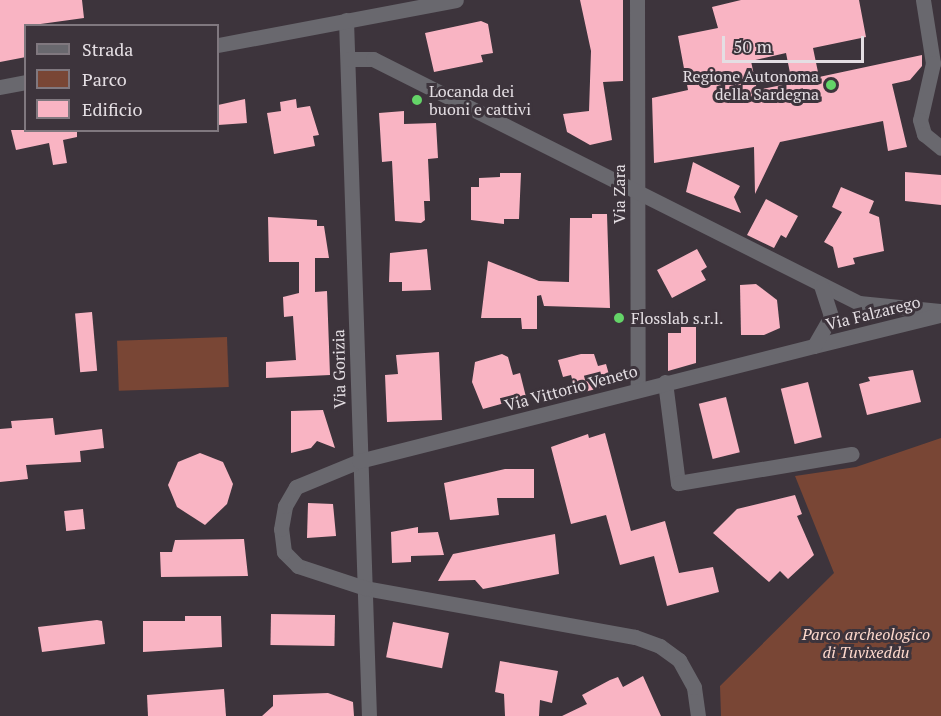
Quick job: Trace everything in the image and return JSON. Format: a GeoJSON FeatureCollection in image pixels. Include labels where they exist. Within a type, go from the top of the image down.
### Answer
{"type":"FeatureCollection","features":[{"type":"Feature","properties":{"kind":"street"},"geometry":{"type":"LineString","coordinates":[[219,45],[454,0]]}},
{"type":"Feature","properties":{"kind":"street","name":"Via Zara"},"geometry":{"type":"LineString","coordinates":[[637,0],[638,389]]}},
{"type":"Feature","properties":{"kind":"street"},"geometry":{"type":"LineString","coordinates":[[922,0],[937,63],[920,120],[924,134],[941,148]]}},
{"type":"Feature","properties":{"kind":"street","name":"Via Gorizia"},"geometry":{"type":"LineString","coordinates":[[346,20],[369,716]]}},
{"type":"Feature","properties":{"kind":"street"},"geometry":{"type":"LineString","coordinates":[[349,59],[373,59],[821,286],[831,316],[814,346]]}},
{"type":"Feature","properties":{"kind":"street"},"geometry":{"type":"LineString","coordinates":[[0,87],[24,82]]}},
{"type":"Feature","properties":{"kind":"street","name":"Via Falzarego"},"geometry":{"type":"LineString","coordinates":[[821,286],[859,303],[941,313]]}},
{"type":"Feature","properties":{"kind":"street","name":"Via Falzarego"},"geometry":{"type":"LineString","coordinates":[[814,346],[941,313]]}},
{"type":"Feature","properties":{"kind":"street","name":"Via Vittorio Veneto"},"geometry":{"type":"LineString","coordinates":[[698,716],[689,678],[679,660],[660,646],[635,637],[365,588],[298,566],[284,552],[280,529],[285,506],[296,487],[359,461],[814,346]]}},
{"type":"Feature","properties":{"kind":"street"},"geometry":{"type":"LineString","coordinates":[[665,382],[678,483],[852,454]]}},
{"type":"Feature","properties":{"kind":"green space"},"geometry":{"type":"Polygon","coordinates":[[[227,337],[229,387],[119,391],[117,341],[227,337]]]}},
{"type":"Feature","properties":{"kind":"green space","name":"Parco archeologico di Tuvixeddu"},"geometry":{"type":"Polygon","coordinates":[[[941,438],[941,716],[721,716],[720,686],[834,573],[795,476],[856,467],[941,438]]]}},
{"type":"Feature","properties":{"kind":"building"},"geometry":{"type":"Polygon","coordinates":[[[0,0],[82,0],[84,18],[24,24],[24,57],[0,62],[0,0]]]}},
{"type":"Feature","properties":{"kind":"building"},"geometry":{"type":"Polygon","coordinates":[[[580,0],[623,0],[623,81],[603,82],[612,140],[590,145],[567,132],[563,114],[589,111],[591,51],[580,0]]]}},
{"type":"Feature","properties":{"kind":"building","name":"Regione Autonoma della Sardegna"},"geometry":{"type":"Polygon","coordinates":[[[741,0],[859,0],[866,37],[813,48],[819,77],[922,55],[922,66],[910,80],[892,84],[907,147],[888,151],[883,121],[780,142],[755,194],[754,147],[654,163],[652,98],[688,90],[678,36],[718,28],[712,7],[741,0]],[[786,53],[751,61],[757,90],[792,83],[786,53]]]}},
{"type":"Feature","properties":{"kind":"building"},"geometry":{"type":"Polygon","coordinates":[[[481,21],[488,24],[493,53],[481,55],[483,62],[434,72],[425,33],[481,21]]]}},
{"type":"Feature","properties":{"kind":"building"},"geometry":{"type":"Polygon","coordinates":[[[245,99],[247,123],[219,125],[219,105],[245,99]]]}},
{"type":"Feature","properties":{"kind":"building"},"geometry":{"type":"Polygon","coordinates":[[[296,99],[297,108],[310,106],[319,135],[313,136],[315,146],[274,154],[267,113],[281,111],[280,102],[296,99]]]}},
{"type":"Feature","properties":{"kind":"building"},"geometry":{"type":"Polygon","coordinates":[[[404,111],[404,124],[436,123],[438,158],[428,159],[430,201],[424,201],[425,220],[421,223],[395,221],[392,161],[382,162],[379,113],[404,111]]]}},
{"type":"Feature","properties":{"kind":"building"},"geometry":{"type":"Polygon","coordinates":[[[11,130],[77,132],[77,137],[63,140],[67,163],[53,165],[49,143],[16,150],[11,130]]]}},
{"type":"Feature","properties":{"kind":"building"},"geometry":{"type":"Polygon","coordinates":[[[693,162],[740,186],[734,197],[741,213],[686,192],[693,162]]]}},
{"type":"Feature","properties":{"kind":"building"},"geometry":{"type":"Polygon","coordinates":[[[905,172],[941,175],[941,205],[905,201],[905,172]]]}},
{"type":"Feature","properties":{"kind":"building"},"geometry":{"type":"Polygon","coordinates":[[[500,173],[521,173],[519,219],[504,219],[504,224],[471,220],[471,187],[479,187],[479,178],[500,177],[500,173]]]}},
{"type":"Feature","properties":{"kind":"building"},"geometry":{"type":"Polygon","coordinates":[[[841,187],[874,201],[869,213],[879,217],[884,251],[853,258],[855,264],[838,268],[833,247],[824,242],[842,212],[832,207],[841,187]]]}},
{"type":"Feature","properties":{"kind":"building"},"geometry":{"type":"Polygon","coordinates":[[[766,199],[798,216],[786,238],[781,235],[774,248],[747,235],[766,199]]]}},
{"type":"Feature","properties":{"kind":"building"},"geometry":{"type":"Polygon","coordinates":[[[592,214],[607,214],[610,308],[544,306],[541,295],[537,296],[537,329],[522,329],[521,318],[481,318],[488,261],[539,281],[569,282],[570,218],[592,218],[592,214]]]}},
{"type":"Feature","properties":{"kind":"building"},"geometry":{"type":"Polygon","coordinates":[[[268,217],[317,220],[317,226],[324,226],[329,258],[315,258],[315,292],[327,291],[330,375],[266,378],[266,362],[296,360],[293,316],[284,317],[283,297],[299,293],[299,262],[269,262],[268,217]]]}},
{"type":"Feature","properties":{"kind":"building"},"geometry":{"type":"Polygon","coordinates":[[[427,249],[431,290],[402,291],[402,282],[389,282],[390,253],[427,249]]]}},
{"type":"Feature","properties":{"kind":"building"},"geometry":{"type":"Polygon","coordinates":[[[697,249],[707,267],[701,271],[706,280],[672,298],[657,270],[697,249]]]}},
{"type":"Feature","properties":{"kind":"building"},"geometry":{"type":"Polygon","coordinates":[[[756,284],[777,300],[780,328],[764,335],[741,335],[740,285],[756,284]]]}},
{"type":"Feature","properties":{"kind":"building"},"geometry":{"type":"Polygon","coordinates":[[[92,312],[97,371],[80,372],[75,313],[92,312]]]}},
{"type":"Feature","properties":{"kind":"building"},"geometry":{"type":"Polygon","coordinates":[[[681,327],[696,327],[696,363],[668,371],[668,333],[681,333],[681,327]]]}},
{"type":"Feature","properties":{"kind":"building"},"geometry":{"type":"Polygon","coordinates":[[[439,352],[442,420],[387,422],[385,375],[398,374],[396,355],[439,352]]]}},
{"type":"Feature","properties":{"kind":"building"},"geometry":{"type":"Polygon","coordinates":[[[502,354],[508,357],[513,375],[520,373],[526,397],[483,409],[472,382],[475,362],[502,354]]]}},
{"type":"Feature","properties":{"kind":"building"},"geometry":{"type":"Polygon","coordinates":[[[581,354],[594,354],[598,366],[606,364],[612,385],[576,394],[571,375],[563,377],[558,360],[581,354]]]}},
{"type":"Feature","properties":{"kind":"building"},"geometry":{"type":"Polygon","coordinates":[[[913,370],[921,402],[867,415],[859,384],[870,381],[868,377],[913,370]]]}},
{"type":"Feature","properties":{"kind":"building"},"geometry":{"type":"Polygon","coordinates":[[[808,382],[822,437],[795,444],[781,389],[808,382]]]}},
{"type":"Feature","properties":{"kind":"building"},"geometry":{"type":"Polygon","coordinates":[[[726,397],[740,452],[713,459],[699,404],[726,397]]]}},
{"type":"Feature","properties":{"kind":"building"},"geometry":{"type":"Polygon","coordinates":[[[323,410],[335,448],[317,441],[311,448],[291,453],[291,411],[323,410]]]}},
{"type":"Feature","properties":{"kind":"building"},"geometry":{"type":"Polygon","coordinates":[[[53,418],[55,435],[102,429],[104,448],[80,451],[81,462],[26,465],[28,479],[0,482],[0,429],[12,428],[11,421],[53,418]]]}},
{"type":"Feature","properties":{"kind":"building"},"geometry":{"type":"Polygon","coordinates":[[[605,433],[631,531],[665,521],[679,573],[713,567],[719,592],[667,606],[654,556],[620,565],[606,515],[571,524],[551,447],[588,434],[589,438],[605,433]]]}},
{"type":"Feature","properties":{"kind":"building"},"geometry":{"type":"Polygon","coordinates":[[[200,453],[223,462],[233,484],[227,504],[205,525],[177,507],[168,485],[178,462],[200,453]]]}},
{"type":"Feature","properties":{"kind":"building"},"geometry":{"type":"Polygon","coordinates":[[[505,469],[534,469],[534,498],[497,498],[499,515],[450,520],[444,483],[505,469]]]}},
{"type":"Feature","properties":{"kind":"building"},"geometry":{"type":"Polygon","coordinates":[[[795,495],[802,514],[797,516],[814,555],[788,579],[780,571],[769,582],[713,533],[737,509],[795,495]]]}},
{"type":"Feature","properties":{"kind":"building"},"geometry":{"type":"Polygon","coordinates":[[[308,503],[333,504],[336,536],[307,538],[308,503]]]}},
{"type":"Feature","properties":{"kind":"building"},"geometry":{"type":"Polygon","coordinates":[[[83,509],[85,529],[66,531],[64,511],[83,509]]]}},
{"type":"Feature","properties":{"kind":"building"},"geometry":{"type":"Polygon","coordinates":[[[418,527],[418,533],[438,532],[444,555],[411,556],[411,562],[392,563],[391,532],[418,527]]]}},
{"type":"Feature","properties":{"kind":"building"},"geometry":{"type":"Polygon","coordinates":[[[555,534],[559,574],[483,589],[475,580],[438,581],[453,554],[555,534]]]}},
{"type":"Feature","properties":{"kind":"building"},"geometry":{"type":"Polygon","coordinates":[[[244,539],[248,576],[161,577],[160,552],[172,552],[175,540],[244,539]]]}},
{"type":"Feature","properties":{"kind":"building"},"geometry":{"type":"Polygon","coordinates":[[[271,614],[335,615],[334,646],[270,645],[271,614]]]}},
{"type":"Feature","properties":{"kind":"building"},"geometry":{"type":"Polygon","coordinates":[[[185,616],[221,616],[222,647],[143,652],[143,621],[185,621],[185,616]]]}},
{"type":"Feature","properties":{"kind":"building"},"geometry":{"type":"Polygon","coordinates":[[[102,621],[105,644],[42,652],[38,627],[102,621]]]}},
{"type":"Feature","properties":{"kind":"building"},"geometry":{"type":"Polygon","coordinates":[[[393,622],[449,633],[442,668],[386,657],[393,622]]]}},
{"type":"Feature","properties":{"kind":"building"},"geometry":{"type":"Polygon","coordinates":[[[500,661],[558,671],[552,703],[540,700],[539,716],[505,716],[504,694],[495,692],[500,661]]]}},
{"type":"Feature","properties":{"kind":"building"},"geometry":{"type":"Polygon","coordinates":[[[643,676],[661,716],[562,716],[587,704],[582,695],[610,680],[618,677],[623,687],[643,676]]]}},
{"type":"Feature","properties":{"kind":"building"},"geometry":{"type":"Polygon","coordinates":[[[224,689],[226,716],[148,716],[147,695],[224,689]]]}},
{"type":"Feature","properties":{"kind":"building"},"geometry":{"type":"Polygon","coordinates":[[[328,693],[353,702],[354,716],[262,716],[273,706],[273,695],[328,693]]]}},
{"type":"Feature","properties":{"kind":"place","name":"Regione Autonoma della Sardegna"},"geometry":{"type":"Point","coordinates":[831,85]}},
{"type":"Feature","properties":{"kind":"place","name":"Locanda dei buoni e cattivi"},"geometry":{"type":"Point","coordinates":[417,100]}},
{"type":"Feature","properties":{"kind":"place","name":"Flosslab s.r.l."},"geometry":{"type":"Point","coordinates":[619,318]}}]}
